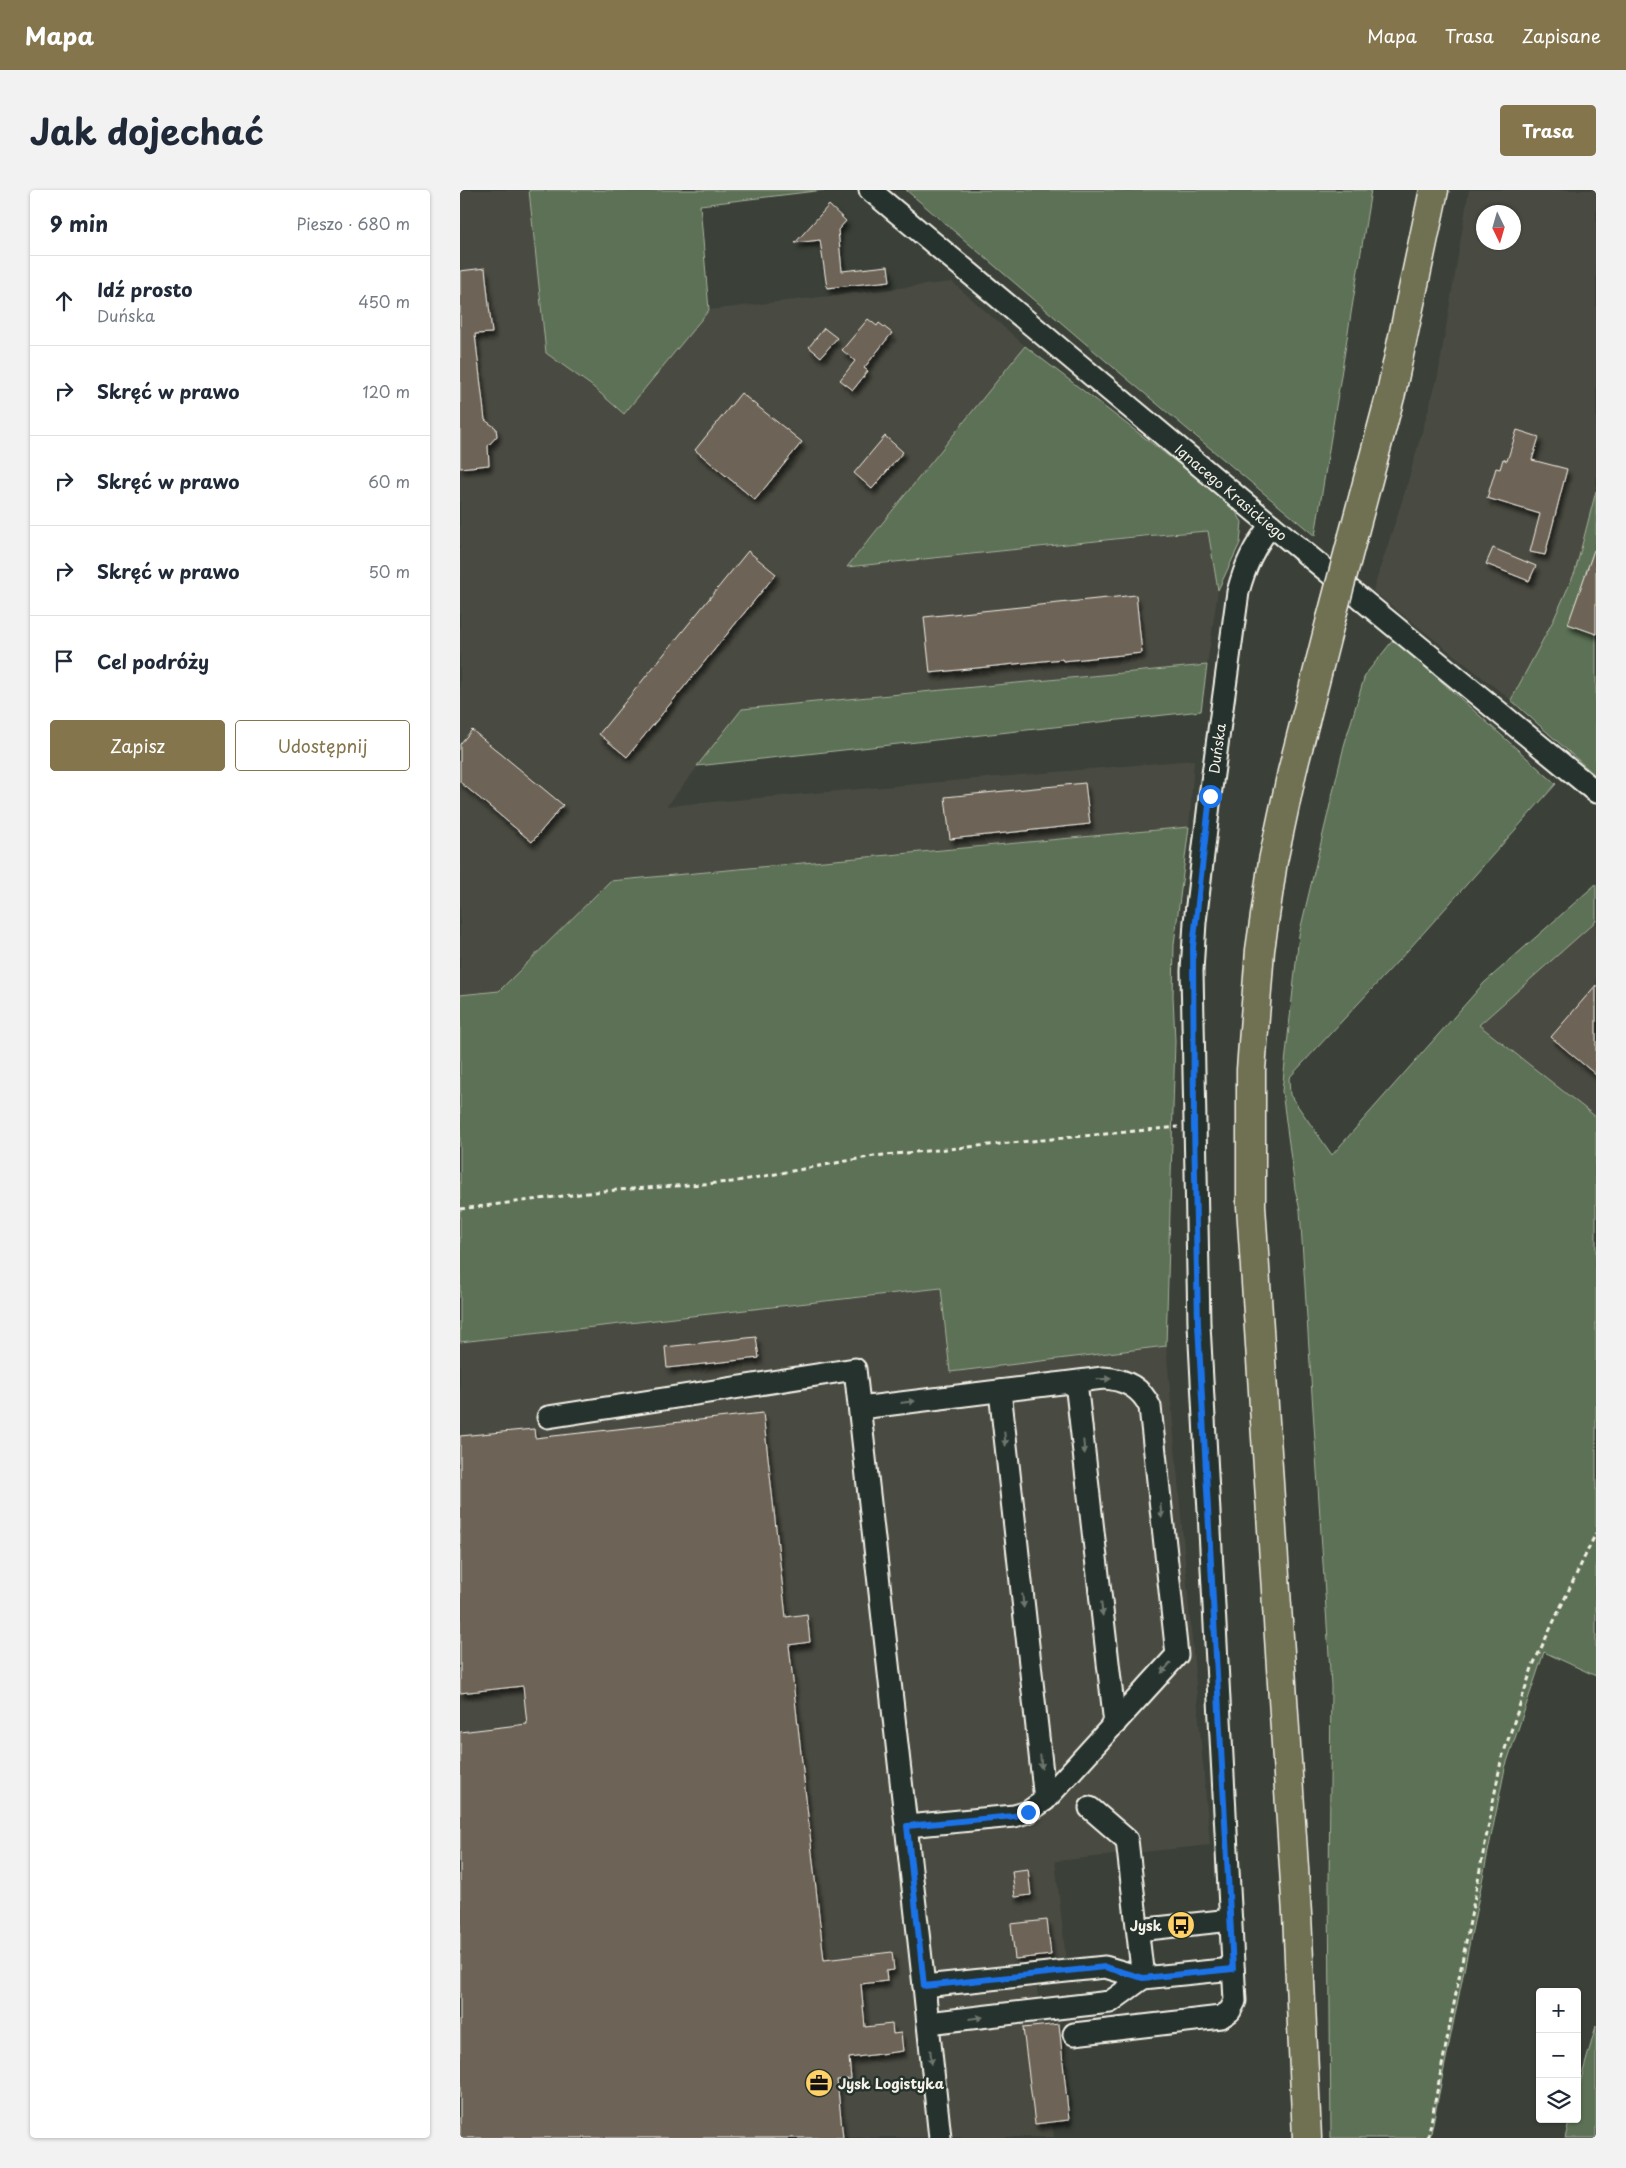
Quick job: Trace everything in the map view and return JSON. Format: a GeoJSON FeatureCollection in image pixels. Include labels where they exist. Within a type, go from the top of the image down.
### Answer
{"type":"FeatureCollection","features":[{"type":"Feature","properties":{"kind":"main road"},"geometry":{"type":"LineString","coordinates":[[1307,2138],[1296,1914],[1251,1206],[1251,1070],[1260,950],[1273,861],[1292,772],[1391,393],[1434,190]]}},
{"type":"Feature","properties":{"kind":"street","name":"Ignacego Krasickiego"},"geometry":{"type":"LineString","coordinates":[[870,190],[1271,525],[1596,792]]}},
{"type":"Feature","properties":{"kind":"street","name":"Duńska"},"geometry":{"type":"LineString","coordinates":[[1074,2034],[1221,2017],[1230,2011],[1235,2001],[1203,1412],[1194,1125],[1193,947],[1210,796],[1238,592],[1255,545],[1271,525]]}},
{"type":"Feature","properties":{"kind":"street"},"geometry":{"type":"LineString","coordinates":[[548,1417],[855,1369],[940,2138]]}},
{"type":"Feature","properties":{"kind":"street"},"geometry":{"type":"LineString","coordinates":[[860,1408],[1103,1378],[1125,1382],[1138,1389],[1150,1406],[1177,1655],[1045,1800],[1028,1812],[1014,1816],[907,1826]]}},
{"type":"Feature","properties":{"kind":"street"},"geometry":{"type":"LineString","coordinates":[[1076,1382],[1115,1724]]}},
{"type":"Feature","properties":{"kind":"street"},"geometry":{"type":"LineString","coordinates":[[1000,1391],[1045,1800]]}},
{"type":"Feature","properties":{"kind":"street"},"geometry":{"type":"LineString","coordinates":[[1090,1808],[1127,1840],[1143,1978]]}},
{"type":"Feature","properties":{"kind":"street"},"geometry":{"type":"LineString","coordinates":[[1138,1930],[1231,1920]]}},
{"type":"Feature","properties":{"kind":"street"},"geometry":{"type":"LineString","coordinates":[[924,1986],[1105,1967],[1143,1978],[1233,1969]]}},
{"type":"Feature","properties":{"kind":"street"},"geometry":{"type":"LineString","coordinates":[[928,2023],[1110,2002],[1143,1978]]}},
{"type":"Feature","properties":{"kind":"path"},"geometry":{"type":"LineString","coordinates":[[460,1210],[603,1191],[732,1182],[874,1156],[1103,1136],[1194,1125]]}},
{"type":"Feature","properties":{"kind":"path"},"geometry":{"type":"LineString","coordinates":[[1428,2138],[1501,1761],[1533,1665],[1596,1533]]}},
{"type":"Feature","properties":{"kind":"shaded area"},"geometry":{"type":"Polygon","coordinates":[[[460,190],[529,190],[546,353],[592,386],[624,414],[709,310],[952,282],[1025,346],[848,566],[1208,531],[1218,590],[1207,665],[742,709],[667,806],[1194,760],[1189,827],[610,881],[499,991],[460,995],[460,190]]]}},
{"type":"Feature","properties":{"kind":"shaded area"},"geometry":{"type":"Polygon","coordinates":[[[1469,190],[1596,190],[1596,491],[1575,572],[1554,619],[1511,700],[1373,591],[1405,492],[1438,376],[1469,190]]]}},
{"type":"Feature","properties":{"kind":"shaded area"},"geometry":{"type":"Polygon","coordinates":[[[1596,921],[1596,1117],[1479,1025],[1596,921]]]}},
{"type":"Feature","properties":{"kind":"shaded area"},"geometry":{"type":"Polygon","coordinates":[[[942,1288],[950,1372],[1166,1346],[1210,1845],[1055,1861],[1066,1960],[1034,1963],[1054,2137],[460,2138],[460,1342],[942,1288]]]}},
{"type":"Feature","properties":{"kind":"green space"},"geometry":{"type":"Polygon","coordinates":[[[529,190],[824,190],[700,205],[709,310],[624,414],[592,386],[546,353],[529,190]]]}},
{"type":"Feature","properties":{"kind":"green space"},"geometry":{"type":"Polygon","coordinates":[[[906,190],[1371,190],[1315,536],[1113,367],[906,190]]]}},
{"type":"Feature","properties":{"kind":"green space"},"geometry":{"type":"Polygon","coordinates":[[[1025,346],[1231,504],[1242,522],[1240,543],[1218,590],[1208,531],[847,567],[1025,346]]]}},
{"type":"Feature","properties":{"kind":"green space"},"geometry":{"type":"Polygon","coordinates":[[[1596,491],[1596,776],[1511,700],[1554,619],[1575,572],[1596,491]]]}},
{"type":"Feature","properties":{"kind":"green space"},"geometry":{"type":"Polygon","coordinates":[[[1394,639],[1556,784],[1410,948],[1289,1078],[1290,1095],[1332,1155],[1484,983],[1596,884],[1596,921],[1479,1025],[1596,1117],[1596,1676],[1544,1652],[1505,1768],[1430,2138],[1331,2138],[1329,1885],[1331,1686],[1300,1210],[1295,1189],[1282,1091],[1299,935],[1344,746],[1365,675],[1394,639]]]}},
{"type":"Feature","properties":{"kind":"green space"},"geometry":{"type":"Polygon","coordinates":[[[1207,665],[1201,711],[697,766],[742,709],[1207,665]]]}},
{"type":"Feature","properties":{"kind":"green space"},"geometry":{"type":"Polygon","coordinates":[[[1189,827],[1174,944],[1173,996],[1175,1041],[1166,1346],[950,1372],[941,1288],[460,1342],[460,995],[499,991],[610,881],[1189,827]]]}},
{"type":"Feature","properties":{"kind":"green space"},"geometry":{"type":"Polygon","coordinates":[[[1596,2026],[1596,2138],[1565,2138],[1569,2123],[1581,2123],[1581,2079],[1596,2026]]]}},
{"type":"Feature","properties":{"kind":"building"},"geometry":{"type":"Polygon","coordinates":[[[829,205],[846,221],[838,230],[842,271],[888,266],[890,281],[827,288],[820,240],[795,243],[829,205]]]}},
{"type":"Feature","properties":{"kind":"building"},"geometry":{"type":"Polygon","coordinates":[[[485,268],[492,333],[475,334],[485,420],[496,428],[497,436],[488,446],[489,465],[460,468],[460,271],[485,268]]]}},
{"type":"Feature","properties":{"kind":"building"},"geometry":{"type":"Polygon","coordinates":[[[868,319],[877,326],[879,323],[892,333],[864,368],[868,371],[853,390],[840,380],[855,361],[842,350],[868,319]]]}},
{"type":"Feature","properties":{"kind":"building"},"geometry":{"type":"Polygon","coordinates":[[[824,328],[837,338],[821,357],[809,347],[824,328]]]}},
{"type":"Feature","properties":{"kind":"building"},"geometry":{"type":"Polygon","coordinates":[[[741,393],[802,442],[755,500],[695,450],[741,393]]]}},
{"type":"Feature","properties":{"kind":"building"},"geometry":{"type":"Polygon","coordinates":[[[1517,430],[1539,437],[1532,460],[1567,469],[1545,555],[1530,552],[1540,514],[1487,498],[1496,468],[1500,469],[1503,459],[1507,461],[1517,430]]]}},
{"type":"Feature","properties":{"kind":"building"},"geometry":{"type":"Polygon","coordinates":[[[885,436],[903,452],[872,489],[854,473],[885,436]]]}},
{"type":"Feature","properties":{"kind":"building"},"geometry":{"type":"Polygon","coordinates":[[[1493,548],[1536,566],[1529,581],[1486,564],[1493,548]]]}},
{"type":"Feature","properties":{"kind":"building"},"geometry":{"type":"Polygon","coordinates":[[[1594,550],[1596,550],[1596,634],[1568,624],[1594,550]]]}},
{"type":"Feature","properties":{"kind":"building"},"geometry":{"type":"Polygon","coordinates":[[[748,551],[776,574],[627,757],[599,734],[748,551]]]}},
{"type":"Feature","properties":{"kind":"building"},"geometry":{"type":"Polygon","coordinates":[[[1136,595],[1142,653],[1063,661],[1062,659],[930,673],[924,617],[1136,595]]]}},
{"type":"Feature","properties":{"kind":"building"},"geometry":{"type":"Polygon","coordinates":[[[472,730],[563,805],[532,842],[460,782],[460,744],[472,730]]]}},
{"type":"Feature","properties":{"kind":"building"},"geometry":{"type":"Polygon","coordinates":[[[1085,783],[1090,824],[950,839],[945,797],[1085,783]]]}},
{"type":"Feature","properties":{"kind":"building"},"geometry":{"type":"Polygon","coordinates":[[[1596,985],[1596,1075],[1551,1037],[1596,985]]]}},
{"type":"Feature","properties":{"kind":"building"},"geometry":{"type":"Polygon","coordinates":[[[756,1337],[759,1358],[667,1368],[665,1347],[756,1337]]]}},
{"type":"Feature","properties":{"kind":"building"},"geometry":{"type":"Polygon","coordinates":[[[763,1413],[786,1617],[807,1614],[810,1642],[789,1645],[824,1960],[892,1952],[894,1970],[886,1971],[887,1981],[861,1984],[865,2027],[892,2024],[893,2034],[901,2033],[903,2051],[849,2058],[851,2079],[837,2080],[843,2138],[460,2138],[460,1732],[527,1724],[523,1686],[460,1693],[460,1436],[534,1429],[535,1438],[763,1413]]]}},
{"type":"Feature","properties":{"kind":"building"},"geometry":{"type":"Polygon","coordinates":[[[1028,1869],[1031,1895],[1015,1897],[1012,1871],[1028,1869]]]}},
{"type":"Feature","properties":{"kind":"building"},"geometry":{"type":"Polygon","coordinates":[[[1047,1920],[1051,1955],[1015,1959],[1011,1924],[1047,1920]]]}},
{"type":"Feature","properties":{"kind":"building"},"geometry":{"type":"Polygon","coordinates":[[[1059,2024],[1069,2120],[1035,2124],[1023,2028],[1059,2024]]]}},
{"type":"Feature","properties":{"kind":"place","name":"Jysk"},"geometry":{"type":"Point","coordinates":[1181,1925]}},
{"type":"Feature","properties":{"kind":"place","name":"Jysk Logistyka"},"geometry":{"type":"Point","coordinates":[819,2083]}},
{"type":"Feature","properties":{"kind":"route"},"geometry":{"type":"LineString","coordinates":[[1028,1812],[1014,1816],[907,1826],[924,1986],[1105,1967],[1143,1978],[1233,1969],[1198,1324],[1194,1125],[1193,947],[1210,796]]}}]}
